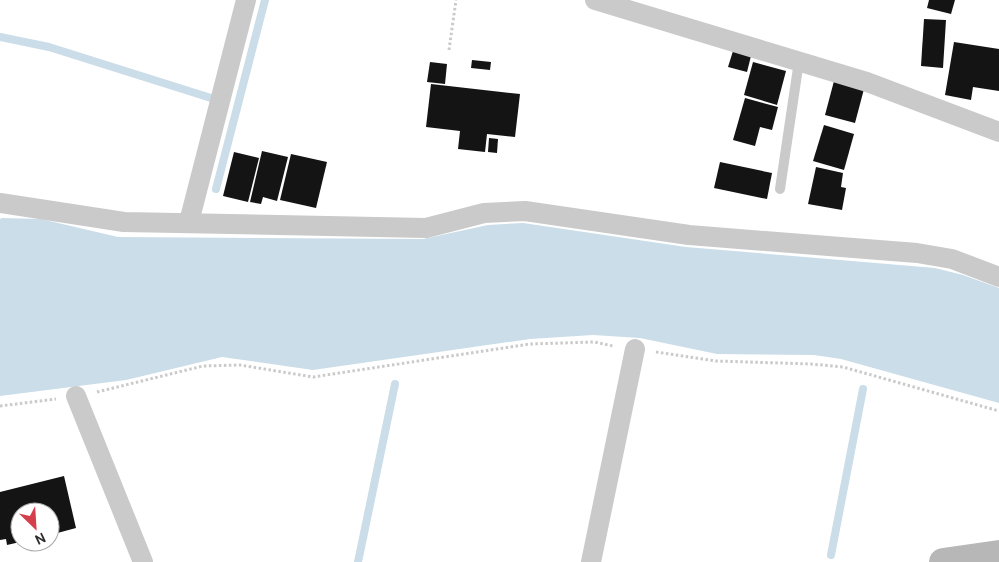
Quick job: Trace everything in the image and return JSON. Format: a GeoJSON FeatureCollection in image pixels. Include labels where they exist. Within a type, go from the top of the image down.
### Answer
{"type":"FeatureCollection","features":[{"type":"Feature","properties":{"kind":"street"},"geometry":{"type":"LineString","coordinates":[[189,222],[246,0]]}},
{"type":"Feature","properties":{"kind":"street"},"geometry":{"type":"LineString","coordinates":[[595,0],[866,82],[999,132]]}},
{"type":"Feature","properties":{"kind":"street"},"geometry":{"type":"LineString","coordinates":[[0,203],[124,222],[426,228],[484,213],[525,211],[689,235],[917,254],[952,259],[999,277]]}},
{"type":"Feature","properties":{"kind":"street"},"geometry":{"type":"LineString","coordinates":[[591,562],[636,350]]}},
{"type":"Feature","properties":{"kind":"street"},"geometry":{"type":"LineString","coordinates":[[76,396],[143,562]]}},
{"type":"Feature","properties":{"kind":"street"},"geometry":{"type":"LineString","coordinates":[[943,562],[999,554]]}},
{"type":"Feature","properties":{"kind":"lane"},"geometry":{"type":"LineString","coordinates":[[780,189],[799,61]]}},
{"type":"Feature","properties":{"kind":"path"},"geometry":{"type":"LineString","coordinates":[[449,50],[456,0]]}},
{"type":"Feature","properties":{"kind":"path"},"geometry":{"type":"LineString","coordinates":[[0,406],[76,396],[139,383],[203,366],[221,364],[240,365],[313,377],[530,344],[594,342],[716,361],[843,367],[999,411]]}},
{"type":"Feature","properties":{"kind":"water"},"geometry":{"type":"Polygon","coordinates":[[[0,219],[41,219],[118,237],[423,239],[488,225],[523,223],[686,247],[935,268],[963,275],[999,288],[999,403],[841,359],[814,355],[717,354],[640,338],[593,335],[530,339],[313,370],[222,357],[126,380],[0,396],[0,219]]]}},
{"type":"Feature","properties":{"kind":"building"},"geometry":{"type":"Polygon","coordinates":[[[929,0],[955,0],[951,14],[927,8],[929,0]]]}},
{"type":"Feature","properties":{"kind":"building"},"geometry":{"type":"Polygon","coordinates":[[[924,19],[946,20],[943,68],[921,66],[924,19]]]}},
{"type":"Feature","properties":{"kind":"building"},"geometry":{"type":"Polygon","coordinates":[[[954,42],[999,49],[999,91],[973,87],[971,100],[945,95],[954,42]]]}},
{"type":"Feature","properties":{"kind":"building"},"geometry":{"type":"Polygon","coordinates":[[[733,51],[751,56],[747,72],[728,67],[733,51]]]}},
{"type":"Feature","properties":{"kind":"building"},"geometry":{"type":"Polygon","coordinates":[[[472,60],[491,62],[490,70],[471,68],[472,60]]]}},
{"type":"Feature","properties":{"kind":"building"},"geometry":{"type":"Polygon","coordinates":[[[430,62],[447,64],[445,84],[427,82],[430,62]]]}},
{"type":"Feature","properties":{"kind":"building"},"geometry":{"type":"Polygon","coordinates":[[[753,62],[786,71],[777,105],[744,95],[753,62]]]}},
{"type":"Feature","properties":{"kind":"building"},"geometry":{"type":"Polygon","coordinates":[[[834,81],[864,89],[855,123],[825,115],[834,81]]]}},
{"type":"Feature","properties":{"kind":"building"},"geometry":{"type":"Polygon","coordinates":[[[431,84],[520,94],[515,137],[487,134],[485,152],[458,149],[460,131],[426,127],[431,84]]]}},
{"type":"Feature","properties":{"kind":"building"},"geometry":{"type":"Polygon","coordinates":[[[745,98],[778,107],[772,130],[760,127],[755,146],[733,140],[745,98]]]}},
{"type":"Feature","properties":{"kind":"building"},"geometry":{"type":"Polygon","coordinates":[[[824,125],[854,134],[844,170],[813,161],[824,125]]]}},
{"type":"Feature","properties":{"kind":"building"},"geometry":{"type":"Polygon","coordinates":[[[489,138],[498,139],[497,153],[488,152],[489,138]]]}},
{"type":"Feature","properties":{"kind":"building"},"geometry":{"type":"Polygon","coordinates":[[[262,151],[288,157],[277,201],[263,197],[261,204],[250,202],[262,151]]]}},
{"type":"Feature","properties":{"kind":"building"},"geometry":{"type":"Polygon","coordinates":[[[234,152],[259,158],[248,202],[223,196],[234,152]]]}},
{"type":"Feature","properties":{"kind":"building"},"geometry":{"type":"Polygon","coordinates":[[[291,154],[327,162],[316,208],[280,200],[291,154]]]}},
{"type":"Feature","properties":{"kind":"building"},"geometry":{"type":"Polygon","coordinates":[[[720,162],[772,173],[767,199],[714,188],[720,162]]]}},
{"type":"Feature","properties":{"kind":"building"},"geometry":{"type":"Polygon","coordinates":[[[816,167],[843,173],[841,187],[846,188],[842,210],[808,204],[816,167]]]}},
{"type":"Feature","properties":{"kind":"building"},"geometry":{"type":"Polygon","coordinates":[[[64,476],[76,528],[60,532],[60,502],[10,502],[10,544],[7,545],[6,539],[0,540],[0,492],[64,476]]]}},
{"type":"Feature","properties":{"kind":"waterway"},"geometry":{"type":"LineString","coordinates":[[216,189],[265,0]]}},
{"type":"Feature","properties":{"kind":"waterway"},"geometry":{"type":"LineString","coordinates":[[0,37],[49,47],[211,98]]}},
{"type":"Feature","properties":{"kind":"waterway"},"geometry":{"type":"LineString","coordinates":[[358,562],[395,384]]}},
{"type":"Feature","properties":{"kind":"waterway"},"geometry":{"type":"LineString","coordinates":[[831,555],[863,389]]}}]}
